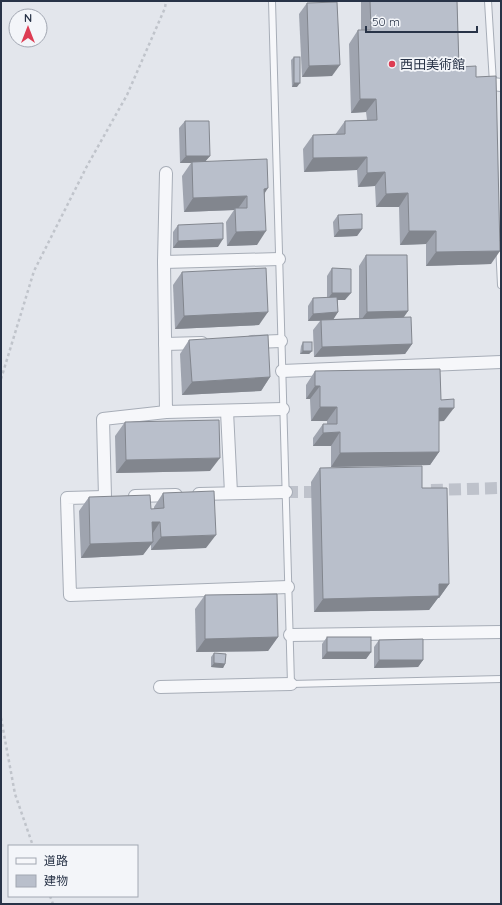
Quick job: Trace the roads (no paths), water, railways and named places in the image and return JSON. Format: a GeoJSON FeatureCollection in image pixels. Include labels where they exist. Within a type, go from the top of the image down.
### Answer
{"type":"FeatureCollection","features":[{"type":"Feature","properties":{"kind":"street"},"geometry":{"type":"LineString","coordinates":[[166,173],[164,262],[166,412]]}},
{"type":"Feature","properties":{"kind":"street"},"geometry":{"type":"LineString","coordinates":[[164,262],[279,259]]}},
{"type":"Feature","properties":{"kind":"street"},"geometry":{"type":"LineString","coordinates":[[243,342],[281,341]]}},
{"type":"Feature","properties":{"kind":"street"},"geometry":{"type":"LineString","coordinates":[[165,344],[212,343]]}},
{"type":"Feature","properties":{"kind":"street"},"geometry":{"type":"LineString","coordinates":[[282,371],[501,362]]}},
{"type":"Feature","properties":{"kind":"street"},"geometry":{"type":"LineString","coordinates":[[113,497],[103,419],[166,412],[283,409]]}},
{"type":"Feature","properties":{"kind":"street"},"geometry":{"type":"LineString","coordinates":[[227,411],[231,493]]}},
{"type":"Feature","properties":{"kind":"street"},"geometry":{"type":"LineString","coordinates":[[286,492],[67,498],[70,595],[288,587]]}},
{"type":"Feature","properties":{"kind":"street"},"geometry":{"type":"LineString","coordinates":[[290,635],[501,632]]}},
{"type":"Feature","properties":{"kind":"street"},"geometry":{"type":"LineString","coordinates":[[160,687],[291,684]]}},
{"type":"Feature","properties":{"kind":"lane"},"geometry":{"type":"LineString","coordinates":[[272,1],[291,684],[501,678]]}},
{"type":"Feature","properties":{"kind":"lane"},"geometry":{"type":"LineString","coordinates":[[488,1],[496,87]]}},
{"type":"Feature","properties":{"kind":"lane"},"geometry":{"type":"LineString","coordinates":[[499,239],[501,285]]}},
{"type":"Feature","properties":{"kind":"tunnel"},"geometry":{"type":"LineString","coordinates":[[431,490],[501,488]]}},
{"type":"Feature","properties":{"kind":"tunnel"},"geometry":{"type":"LineString","coordinates":[[286,492],[326,492]]}},
{"type":"Feature","properties":{"kind":"place","name":"西田美術館"},"geometry":{"type":"Point","coordinates":[392,64]}}]}
